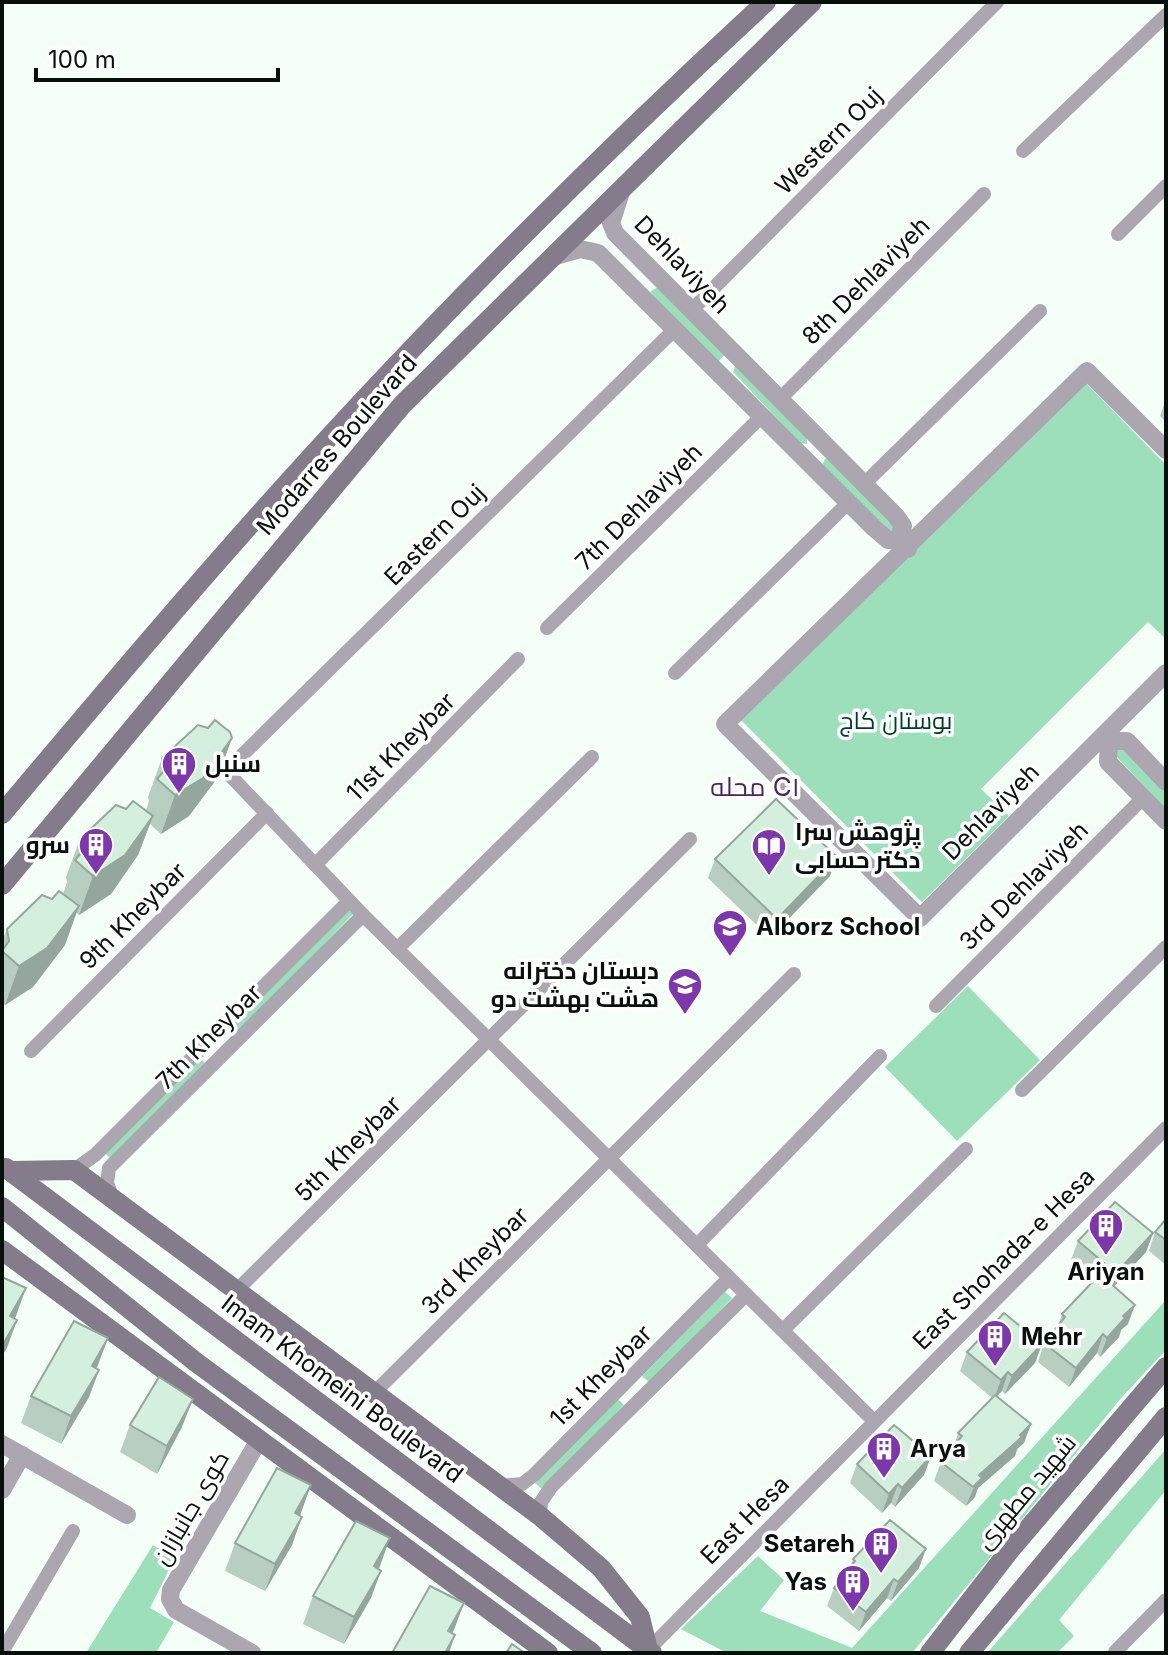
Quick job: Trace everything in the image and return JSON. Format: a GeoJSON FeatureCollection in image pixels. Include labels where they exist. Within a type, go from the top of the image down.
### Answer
{"type":"FeatureCollection","features":[{"type":"Feature","properties":{"kind":"main road","name":"Modarres Boulevard"},"geometry":{"type":"LineString","coordinates":[[2,814],[147,642],[357,407],[634,125],[766,2]]}},
{"type":"Feature","properties":{"kind":"main road","name":"Modarres Boulevard"},"geometry":{"type":"LineString","coordinates":[[2,885],[402,405],[812,2]]}},
{"type":"Feature","properties":{"kind":"main road"},"geometry":{"type":"LineString","coordinates":[[6,1167],[74,1170],[238,1289],[496,1485],[542,1507],[601,1568],[640,1617],[650,1652]]}},
{"type":"Feature","properties":{"kind":"main road","name":"Imam Khomeini Boulevard"},"geometry":{"type":"LineString","coordinates":[[6,1167],[650,1652]]}},
{"type":"Feature","properties":{"kind":"main road"},"geometry":{"type":"LineString","coordinates":[[2,1207],[197,1363],[592,1653]]}},
{"type":"Feature","properties":{"kind":"main road"},"geometry":{"type":"LineString","coordinates":[[2,1250],[548,1653]]}},
{"type":"Feature","properties":{"kind":"main road","name":"شهید مطهری"},"geometry":{"type":"LineString","coordinates":[[930,1653],[1010,1550],[1166,1367]]}},
{"type":"Feature","properties":{"kind":"main road"},"geometry":{"type":"LineString","coordinates":[[969,1653],[1166,1417]]}},
{"type":"Feature","properties":{"kind":"street","name":"Western Ouj"},"geometry":{"type":"LineString","coordinates":[[692,310],[997,2]]}},
{"type":"Feature","properties":{"kind":"street"},"geometry":{"type":"LineString","coordinates":[[1023,151],[1166,15]]}},
{"type":"Feature","properties":{"kind":"street"},"geometry":{"type":"LineString","coordinates":[[1118,234],[1166,186]]}},
{"type":"Feature","properties":{"kind":"street","name":"Dehlaviyeh"},"geometry":{"type":"LineString","coordinates":[[622,189],[611,223],[615,233],[903,526],[903,544]]}},
{"type":"Feature","properties":{"kind":"street","name":"8th Dehlaviyeh"},"geometry":{"type":"LineString","coordinates":[[780,399],[984,194]]}},
{"type":"Feature","properties":{"kind":"street","name":"Dehlaviyeh"},"geometry":{"type":"LineString","coordinates":[[552,257],[590,249],[639,292],[848,503],[888,540],[903,544]]}},
{"type":"Feature","properties":{"kind":"street"},"geometry":{"type":"LineString","coordinates":[[639,292],[659,277]]}},
{"type":"Feature","properties":{"kind":"street"},"geometry":{"type":"LineString","coordinates":[[864,484],[1040,311]]}},
{"type":"Feature","properties":{"kind":"street","name":"Eastern Ouj"},"geometry":{"type":"LineString","coordinates":[[267,813],[226,771],[674,330]]}},
{"type":"Feature","properties":{"kind":"street"},"geometry":{"type":"LineString","coordinates":[[718,373],[738,357]]}},
{"type":"Feature","properties":{"kind":"street","name":"Dehlaviyeh"},"geometry":{"type":"LineString","coordinates":[[1166,450],[1087,371],[903,544],[725,724],[920,918],[1106,738],[1166,673]]}},
{"type":"Feature","properties":{"kind":"street","name":"7th Dehlaviyeh"},"geometry":{"type":"LineString","coordinates":[[547,628],[762,416]]}},
{"type":"Feature","properties":{"kind":"street"},"geometry":{"type":"LineString","coordinates":[[806,461],[825,445]]}},
{"type":"Feature","properties":{"kind":"street"},"geometry":{"type":"LineString","coordinates":[[675,673],[848,503]]}},
{"type":"Feature","properties":{"kind":"street","name":"11st Kheybar"},"geometry":{"type":"LineString","coordinates":[[315,865],[518,659]]}},
{"type":"Feature","properties":{"kind":"street"},"geometry":{"type":"LineString","coordinates":[[1164,777],[1127,741],[1106,738],[1108,762],[1166,821]]}},
{"type":"Feature","properties":{"kind":"street"},"geometry":{"type":"LineString","coordinates":[[397,949],[592,757]]}},
{"type":"Feature","properties":{"kind":"street","name":"3rd Dehlaviyeh"},"geometry":{"type":"LineString","coordinates":[[936,1006],[1143,798]]}},
{"type":"Feature","properties":{"kind":"street"},"geometry":{"type":"LineString","coordinates":[[267,813],[349,901],[874,1421]]}},
{"type":"Feature","properties":{"kind":"street","name":"9th Kheybar"},"geometry":{"type":"LineString","coordinates":[[31,1051],[267,813]]}},
{"type":"Feature","properties":{"kind":"street","name":"5th Kheybar"},"geometry":{"type":"LineString","coordinates":[[238,1289],[690,839]]}},
{"type":"Feature","properties":{"kind":"street","name":"7th Kheybar"},"geometry":{"type":"LineString","coordinates":[[74,1170],[95,1155],[349,901]]}},
{"type":"Feature","properties":{"kind":"street","name":"7th Kheybar"},"geometry":{"type":"LineString","coordinates":[[109,1168],[363,915]]}},
{"type":"Feature","properties":{"kind":"street"},"geometry":{"type":"LineString","coordinates":[[1022,1090],[1166,947]]}},
{"type":"Feature","properties":{"kind":"street","name":"3rd Kheybar"},"geometry":{"type":"LineString","coordinates":[[373,1394],[794,974]]}},
{"type":"Feature","properties":{"kind":"street"},"geometry":{"type":"LineString","coordinates":[[212,1039],[225,1052]]}},
{"type":"Feature","properties":{"kind":"street"},"geometry":{"type":"LineString","coordinates":[[697,1245],[880,1056]]}},
{"type":"Feature","properties":{"kind":"street","name":"East Shohada-e Hesa"},"geometry":{"type":"LineString","coordinates":[[874,1421],[1166,1128]]}},
{"type":"Feature","properties":{"kind":"street"},"geometry":{"type":"LineString","coordinates":[[783,1330],[966,1149]]}},
{"type":"Feature","properties":{"kind":"street"},"geometry":{"type":"LineString","coordinates":[[95,1155],[97,1167],[109,1168],[107,1183],[113,1199]]}},
{"type":"Feature","properties":{"kind":"street","name":"1st Kheybar"},"geometry":{"type":"LineString","coordinates":[[527,1480],[729,1278]]}},
{"type":"Feature","properties":{"kind":"street","name":"1st Kheybar"},"geometry":{"type":"LineString","coordinates":[[542,1507],[644,1394],[746,1295]]}},
{"type":"Feature","properties":{"kind":"street"},"geometry":{"type":"LineString","coordinates":[[628,1379],[644,1394]]}},
{"type":"Feature","properties":{"kind":"street","name":"East Hesa"},"geometry":{"type":"LineString","coordinates":[[650,1652],[874,1421]]}},
{"type":"Feature","properties":{"kind":"street","name":"کوی جانبازان"},"geometry":{"type":"LineString","coordinates":[[252,1653],[176,1610],[170,1599],[171,1590],[259,1440]]}},
{"type":"Feature","properties":{"kind":"street"},"geometry":{"type":"LineString","coordinates":[[2,1444],[127,1515]]}},
{"type":"Feature","properties":{"kind":"street"},"geometry":{"type":"LineString","coordinates":[[2,1490],[22,1455]]}},
{"type":"Feature","properties":{"kind":"street"},"geometry":{"type":"LineString","coordinates":[[496,1485],[512,1487],[527,1480],[530,1493],[542,1507]]}},
{"type":"Feature","properties":{"kind":"street"},"geometry":{"type":"LineString","coordinates":[[2,1652],[73,1531]]}},
{"type":"Feature","properties":{"kind":"street"},"geometry":{"type":"LineString","coordinates":[[1115,1652],[1166,1600]]}},
{"type":"Feature","properties":{"kind":"green space"},"geometry":{"type":"Polygon","coordinates":[[[659,286],[724,355],[717,363],[650,292],[659,286]]]}},
{"type":"Feature","properties":{"kind":"green space"},"geometry":{"type":"Polygon","coordinates":[[[735,366],[807,435],[807,444],[800,443],[733,372],[735,366]]]}},
{"type":"Feature","properties":{"kind":"green space","name":"بوستان کاج"},"geometry":{"type":"Polygon","coordinates":[[[1086,383],[1166,465],[1166,639],[1148,622],[981,789],[1009,816],[922,902],[741,720],[1086,383]]]}},
{"type":"Feature","properties":{"kind":"green space"},"geometry":{"type":"Polygon","coordinates":[[[825,459],[832,459],[897,528],[890,535],[822,465],[825,459]]]}},
{"type":"Feature","properties":{"kind":"green space"},"geometry":{"type":"Polygon","coordinates":[[[1120,745],[1166,793],[1166,809],[1111,751],[1120,745]]]}},
{"type":"Feature","properties":{"kind":"green space"},"geometry":{"type":"Polygon","coordinates":[[[347,909],[353,914],[238,1033],[233,1027],[347,909]]]}},
{"type":"Feature","properties":{"kind":"green space"},"geometry":{"type":"Polygon","coordinates":[[[968,986],[1040,1060],[957,1141],[885,1067],[968,986]]]}},
{"type":"Feature","properties":{"kind":"green space"},"geometry":{"type":"Polygon","coordinates":[[[200,1058],[205,1063],[111,1159],[104,1152],[200,1058]]]}},
{"type":"Feature","properties":{"kind":"green space"},"geometry":{"type":"Polygon","coordinates":[[[725,1292],[732,1298],[650,1383],[642,1376],[725,1292]]]}},
{"type":"Feature","properties":{"kind":"green space"},"geometry":{"type":"Polygon","coordinates":[[[1166,1300],[1166,1350],[1122,1397],[912,1653],[727,1653],[681,1629],[758,1556],[784,1580],[760,1611],[852,1648],[1166,1300]]]}},
{"type":"Feature","properties":{"kind":"green space"},"geometry":{"type":"Polygon","coordinates":[[[618,1399],[624,1405],[543,1490],[535,1483],[618,1399]]]}},
{"type":"Feature","properties":{"kind":"green space"},"geometry":{"type":"Polygon","coordinates":[[[1166,1449],[1166,1490],[1059,1620],[1074,1636],[1057,1653],[987,1653],[1166,1449]]]}},
{"type":"Feature","properties":{"kind":"green space"},"geometry":{"type":"Polygon","coordinates":[[[153,1545],[175,1558],[150,1608],[174,1622],[156,1653],[86,1653],[153,1545]]]}},
{"type":"Feature","properties":{"kind":"building"},"geometry":{"type":"Polygon","coordinates":[[[215,720],[230,732],[232,738],[203,778],[175,795],[157,779],[165,770],[162,758],[198,725],[208,728],[215,720]]]}},
{"type":"Feature","properties":{"kind":"building","name":"پژوهش سرا دکتر حسابی"},"geometry":{"type":"Polygon","coordinates":[[[776,799],[837,857],[777,919],[715,859],[776,799]]]}},
{"type":"Feature","properties":{"kind":"building"},"geometry":{"type":"Polygon","coordinates":[[[133,801],[153,816],[125,855],[93,876],[75,860],[83,851],[80,839],[116,805],[126,809],[133,801]]]}},
{"type":"Feature","properties":{"kind":"building"},"geometry":{"type":"Polygon","coordinates":[[[59,891],[79,906],[47,948],[19,966],[2,951],[9,941],[7,929],[42,895],[52,899],[59,891]]]}},
{"type":"Feature","properties":{"kind":"building"},"geometry":{"type":"Polygon","coordinates":[[[1115,1202],[1153,1233],[1116,1273],[1078,1241],[1115,1202]]]}},
{"type":"Feature","properties":{"kind":"building"},"geometry":{"type":"Polygon","coordinates":[[[1166,1219],[1166,1240],[1155,1232],[1166,1219]]]}},
{"type":"Feature","properties":{"kind":"building"},"geometry":{"type":"Polygon","coordinates":[[[1100,1274],[1135,1305],[1107,1338],[1103,1334],[1076,1368],[1044,1343],[1065,1317],[1062,1314],[1100,1274]]]}},
{"type":"Feature","properties":{"kind":"building"},"geometry":{"type":"Polygon","coordinates":[[[2,1277],[26,1288],[10,1316],[17,1320],[2,1346],[2,1277]]]}},
{"type":"Feature","properties":{"kind":"building"},"geometry":{"type":"Polygon","coordinates":[[[1004,1313],[1042,1344],[1012,1376],[1008,1372],[1001,1380],[967,1352],[1004,1313]]]}},
{"type":"Feature","properties":{"kind":"building"},"geometry":{"type":"Polygon","coordinates":[[[74,1321],[108,1338],[92,1366],[99,1370],[71,1416],[31,1396],[74,1321]]]}},
{"type":"Feature","properties":{"kind":"building"},"geometry":{"type":"Polygon","coordinates":[[[159,1377],[193,1399],[167,1446],[130,1425],[159,1377]]]}},
{"type":"Feature","properties":{"kind":"building"},"geometry":{"type":"Polygon","coordinates":[[[995,1395],[1031,1424],[1020,1435],[1022,1437],[979,1475],[982,1478],[973,1487],[941,1462],[962,1436],[958,1433],[995,1395]]]}},
{"type":"Feature","properties":{"kind":"building"},"geometry":{"type":"Polygon","coordinates":[[[894,1425],[931,1456],[902,1488],[898,1484],[889,1494],[857,1464],[894,1425]]]}},
{"type":"Feature","properties":{"kind":"building"},"geometry":{"type":"Polygon","coordinates":[[[277,1468],[311,1485],[295,1513],[302,1517],[275,1564],[235,1543],[277,1468]]]}},
{"type":"Feature","properties":{"kind":"building"},"geometry":{"type":"Polygon","coordinates":[[[890,1520],[926,1549],[898,1582],[894,1579],[866,1612],[834,1588],[855,1561],[853,1559],[890,1520]]]}},
{"type":"Feature","properties":{"kind":"building"},"geometry":{"type":"Polygon","coordinates":[[[356,1521],[390,1538],[374,1566],[381,1571],[354,1617],[313,1596],[356,1521]]]}},
{"type":"Feature","properties":{"kind":"building"},"geometry":{"type":"Polygon","coordinates":[[[430,1586],[464,1603],[448,1631],[455,1635],[445,1653],[392,1653],[430,1586]]]}},
{"type":"Feature","properties":{"kind":"building"},"geometry":{"type":"Polygon","coordinates":[[[512,1644],[525,1653],[506,1653],[512,1644]]]}},
{"type":"Feature","properties":{"kind":"place","name":"سنبل"},"geometry":{"type":"Point","coordinates":[179,795]}},
{"type":"Feature","properties":{"kind":"place","name":"سرو"},"geometry":{"type":"Point","coordinates":[96,876]}},
{"type":"Feature","properties":{"kind":"place","name":"پژوهش سرا دکتر حسابی"},"geometry":{"type":"Point","coordinates":[769,877]}},
{"type":"Feature","properties":{"kind":"place","name":"Alborz School"},"geometry":{"type":"Point","coordinates":[730,958]}},
{"type":"Feature","properties":{"kind":"place","name":"دبستان دخترانه هشت بهشت دو"},"geometry":{"type":"Point","coordinates":[685,1016]}},
{"type":"Feature","properties":{"kind":"place","name":"Ariyan"},"geometry":{"type":"Point","coordinates":[1106,1257]}},
{"type":"Feature","properties":{"kind":"place","name":"Mehr"},"geometry":{"type":"Point","coordinates":[995,1368]}},
{"type":"Feature","properties":{"kind":"place","name":"Arya"},"geometry":{"type":"Point","coordinates":[884,1480]}},
{"type":"Feature","properties":{"kind":"place","name":"Setareh"},"geometry":{"type":"Point","coordinates":[881,1575]}},
{"type":"Feature","properties":{"kind":"place","name":"Yas"},"geometry":{"type":"Point","coordinates":[853,1613]}},
{"type":"Feature","properties":{"kind":"district","name":"محله C۱"},"geometry":{"type":"Point","coordinates":[755,787]}}]}
